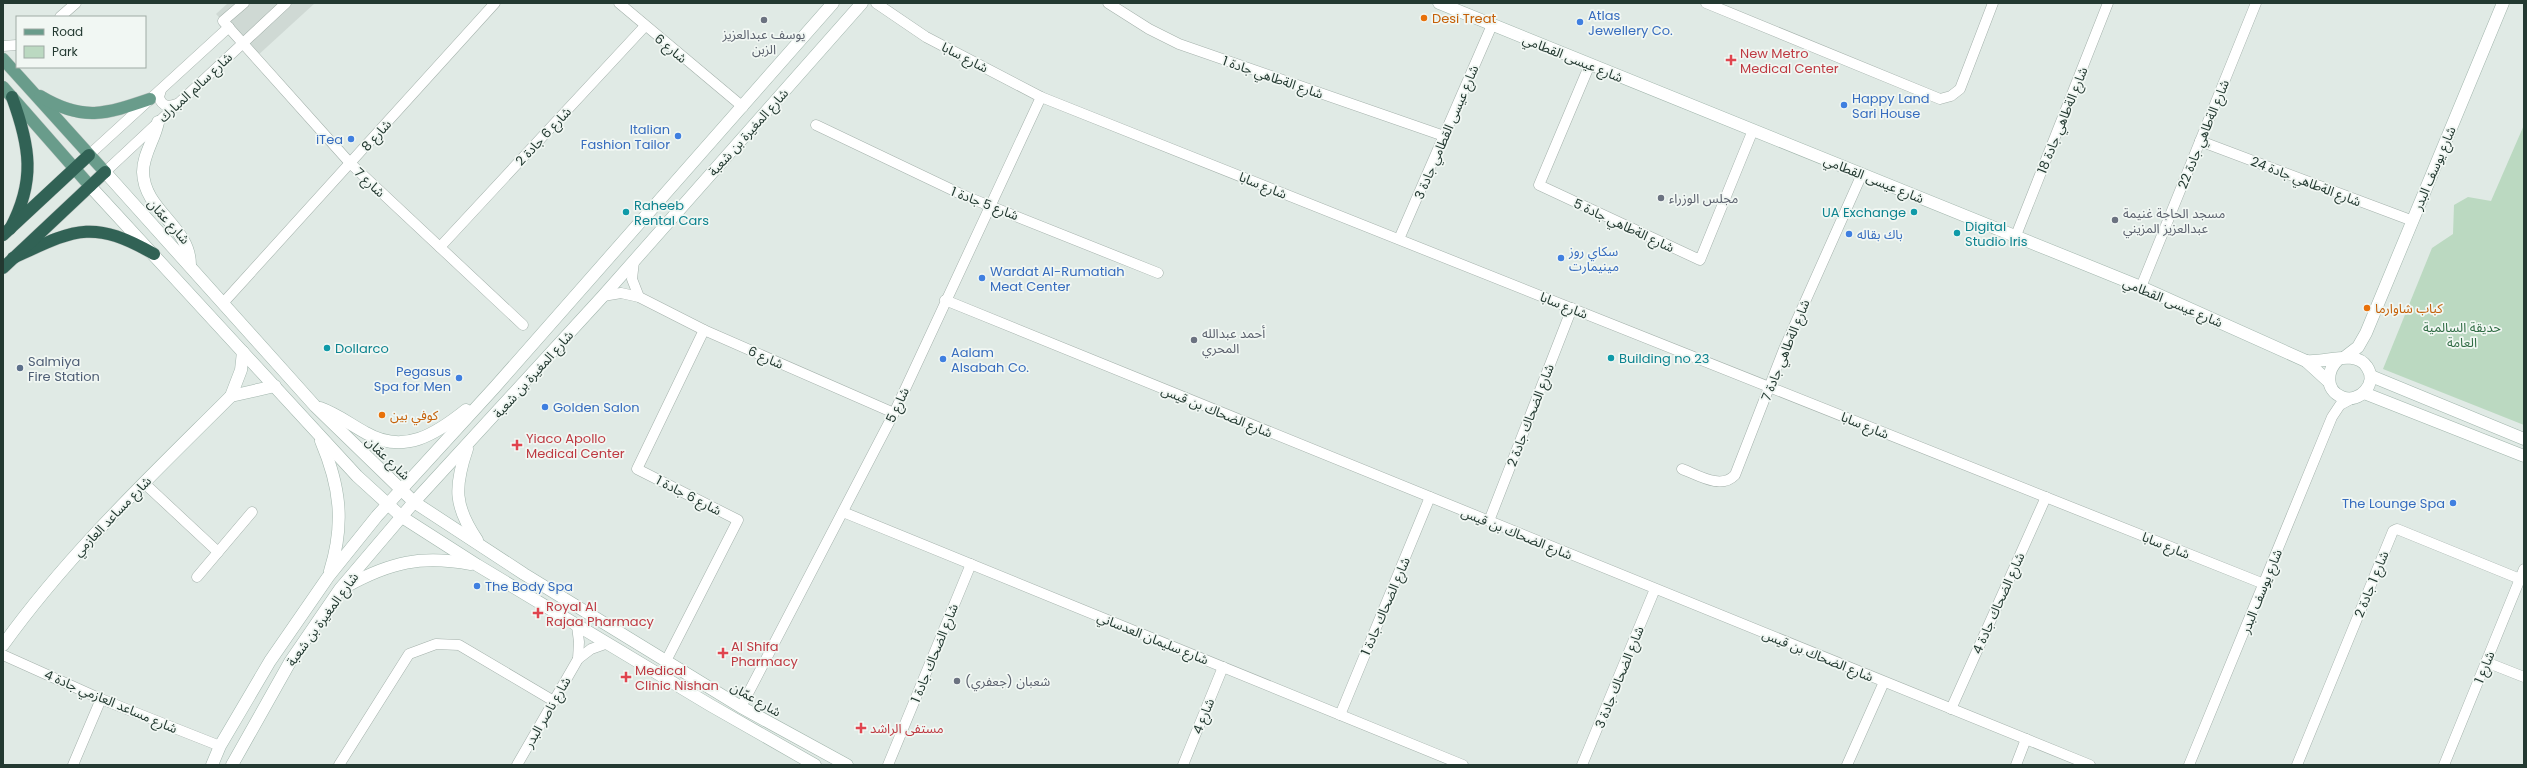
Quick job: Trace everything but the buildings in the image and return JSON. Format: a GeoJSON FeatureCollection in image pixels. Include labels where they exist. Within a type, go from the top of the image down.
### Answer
{"type":"FeatureCollection","features":[{"type":"Feature","properties":{"kind":"highway"},"geometry":{"type":"LineString","coordinates":[[6,232],[23,200],[28,166],[26,138],[12,97]]}},
{"type":"Feature","properties":{"kind":"highway"},"geometry":{"type":"LineString","coordinates":[[6,232],[89,155]]}},
{"type":"Feature","properties":{"kind":"highway"},"geometry":{"type":"LineString","coordinates":[[3,268],[105,172]]}},
{"type":"Feature","properties":{"kind":"highway"},"geometry":{"type":"LineString","coordinates":[[13,258],[61,236],[90,231],[123,237],[154,254]]}},
{"type":"Feature","properties":{"kind":"main road","name":"شارع المغيرة بن شعبة"},"geometry":{"type":"LineString","coordinates":[[212,765],[220,746],[270,661],[328,577],[387,504],[495,387],[833,3]]}},
{"type":"Feature","properties":{"kind":"main road","name":"شارع المغيرة بن شعبة"},"geometry":{"type":"LineString","coordinates":[[232,765],[290,662],[340,589],[414,502],[468,445],[603,296],[862,3]]}},
{"type":"Feature","properties":{"kind":"main road","name":"شارع عيسى القطامي"},"geometry":{"type":"LineString","coordinates":[[1439,3],[2141,288],[2306,360],[2323,362],[2342,358]]}},
{"type":"Feature","properties":{"kind":"main road","name":"شارع يوسف البدر"},"geometry":{"type":"LineString","coordinates":[[2342,358],[2358,347],[2366,333],[2503,3]]}},
{"type":"Feature","properties":{"kind":"main road","name":"شارع عمّان"},"geometry":{"type":"LineString","coordinates":[[3,59],[224,302],[315,406],[414,502],[479,545],[741,707],[847,765]]}},
{"type":"Feature","properties":{"kind":"main road"},"geometry":{"type":"LineString","coordinates":[[3,87],[90,186],[357,476],[402,517],[606,644],[815,765]]}},
{"type":"Feature","properties":{"kind":"main road"},"geometry":{"type":"LineString","coordinates":[[31,90],[64,109],[89,114],[116,111],[150,99]]}},
{"type":"Feature","properties":{"kind":"main road"},"geometry":{"type":"LineString","coordinates":[[158,122],[144,160],[144,181],[151,200],[186,243],[190,265]]}},
{"type":"Feature","properties":{"kind":"main road","name":"شارع يوسف البدر"},"geometry":{"type":"LineString","coordinates":[[2366,333],[2365,351],[2370,372]]}},
{"type":"Feature","properties":{"kind":"main road","name":"شارع مساعد العازمي"},"geometry":{"type":"LineString","coordinates":[[3,646],[35,600],[97,528],[231,396],[241,370],[242,352]]}},
{"type":"Feature","properties":{"kind":"main road"},"geometry":{"type":"LineString","coordinates":[[2370,372],[2368,388],[2364,393],[2353,398],[2340,396],[2330,385],[2330,369],[2342,358],[2359,359],[2370,372],[2524,439]]}},
{"type":"Feature","properties":{"kind":"main road","name":"شارع عيسى القطامي"},"geometry":{"type":"LineString","coordinates":[[2306,360],[2330,385]]}},
{"type":"Feature","properties":{"kind":"main road"},"geometry":{"type":"LineString","coordinates":[[231,396],[275,386]]}},
{"type":"Feature","properties":{"kind":"main road"},"geometry":{"type":"LineString","coordinates":[[315,406],[336,415],[373,437],[392,442],[411,442],[438,431],[495,387]]}},
{"type":"Feature","properties":{"kind":"main road"},"geometry":{"type":"LineString","coordinates":[[2364,393],[2524,456]]}},
{"type":"Feature","properties":{"kind":"main road"},"geometry":{"type":"LineString","coordinates":[[316,431],[335,476],[339,504],[338,540],[328,577]]}},
{"type":"Feature","properties":{"kind":"main road"},"geometry":{"type":"LineString","coordinates":[[468,445],[458,478],[458,501],[465,522],[479,545]]}},
{"type":"Feature","properties":{"kind":"main road"},"geometry":{"type":"LineString","coordinates":[[340,589],[378,570],[413,560],[437,559],[477,565]]}},
{"type":"Feature","properties":{"kind":"street"},"geometry":{"type":"LineString","coordinates":[[61,16],[76,3]]}},
{"type":"Feature","properties":{"kind":"street"},"geometry":{"type":"LineString","coordinates":[[229,27],[224,21],[244,3]]}},
{"type":"Feature","properties":{"kind":"street","name":"شارع سالم المبارك"},"geometry":{"type":"LineString","coordinates":[[105,172],[242,42],[286,3]]}},
{"type":"Feature","properties":{"kind":"street","name":"شارع 8"},"geometry":{"type":"LineString","coordinates":[[224,302],[495,3]]}},
{"type":"Feature","properties":{"kind":"street","name":"شارع 6"},"geometry":{"type":"LineString","coordinates":[[619,3],[743,107]]}},
{"type":"Feature","properties":{"kind":"street","name":"شارع سابا"},"geometry":{"type":"LineString","coordinates":[[876,3],[926,37],[1041,97],[2264,584]]}},
{"type":"Feature","properties":{"kind":"street","name":"شارع الةطاهي جادة 1"},"geometry":{"type":"LineString","coordinates":[[1108,3],[1148,28],[1179,44],[1444,136]]}},
{"type":"Feature","properties":{"kind":"street"},"geometry":{"type":"LineString","coordinates":[[1706,3],[1940,99],[1952,96],[1960,89],[1993,3]]}},
{"type":"Feature","properties":{"kind":"street","name":"شارع الةطاهي جادة 18"},"geometry":{"type":"LineString","coordinates":[[2015,238],[2108,3]]}},
{"type":"Feature","properties":{"kind":"street","name":"شارع الةطاهي جادة 22"},"geometry":{"type":"LineString","coordinates":[[2141,288],[2256,3]]}},
{"type":"Feature","properties":{"kind":"street","name":"شارع عيسى القطامي جادة 3"},"geometry":{"type":"LineString","coordinates":[[1399,239],[1492,25]]}},
{"type":"Feature","properties":{"kind":"street","name":"شارع 6 جادة 2"},"geometry":{"type":"LineString","coordinates":[[440,247],[645,26]]}},
{"type":"Feature","properties":{"kind":"street","name":"شارع 7"},"geometry":{"type":"LineString","coordinates":[[229,27],[350,163],[523,325]]}},
{"type":"Feature","properties":{"kind":"street","name":"شارع سالم المبارك"},"geometry":{"type":"LineString","coordinates":[[89,155],[229,27]]}},
{"type":"Feature","properties":{"kind":"street"},"geometry":{"type":"LineString","coordinates":[[3,46],[16,45]]}},
{"type":"Feature","properties":{"kind":"street","name":"شارع الةطاهي جادة 5"},"geometry":{"type":"LineString","coordinates":[[1590,64],[1539,185],[1700,260],[1753,130]]}},
{"type":"Feature","properties":{"kind":"street"},"geometry":{"type":"LineString","coordinates":[[161,90],[158,98],[162,104],[168,106],[177,104]]}},
{"type":"Feature","properties":{"kind":"street","name":"شارع 5"},"geometry":{"type":"LineString","coordinates":[[741,707],[894,413],[945,300],[1041,97]]}},
{"type":"Feature","properties":{"kind":"street","name":"شارع 5 جادة 1"},"geometry":{"type":"LineString","coordinates":[[816,125],[913,173],[1158,273]]}},
{"type":"Feature","properties":{"kind":"street","name":"شارع الةطاهي جادة 24"},"geometry":{"type":"LineString","coordinates":[[2200,141],[2413,220]]}},
{"type":"Feature","properties":{"kind":"street","name":"شارع الةطاهي جادة 7"},"geometry":{"type":"LineString","coordinates":[[1682,469],[1719,482],[1732,478],[1737,471],[1784,348],[1862,174]]}},
{"type":"Feature","properties":{"kind":"street"},"geometry":{"type":"LineString","coordinates":[[634,260],[632,279],[639,297]]}},
{"type":"Feature","properties":{"kind":"street","name":"شارع 6"},"geometry":{"type":"LineString","coordinates":[[603,296],[621,293],[639,297],[704,330],[894,413]]}},
{"type":"Feature","properties":{"kind":"street","name":"شارع الضحاك بن قيس"},"geometry":{"type":"LineString","coordinates":[[945,300],[2090,765]]}},
{"type":"Feature","properties":{"kind":"street","name":"شارع الضحاك جادة 2"},"geometry":{"type":"LineString","coordinates":[[1489,521],[1572,308]]}},
{"type":"Feature","properties":{"kind":"street","name":"شارع 6 جادة 1"},"geometry":{"type":"LineString","coordinates":[[666,661],[738,520],[637,469],[704,330]]}},
{"type":"Feature","properties":{"kind":"street","name":"شارع يوسف البدر"},"geometry":{"type":"LineString","coordinates":[[2330,385],[2334,402],[2332,417]]}},
{"type":"Feature","properties":{"kind":"street","name":"شارع يوسف البدر"},"geometry":{"type":"LineString","coordinates":[[2189,765],[2332,417],[2340,405],[2353,398]]}},
{"type":"Feature","properties":{"kind":"street"},"geometry":{"type":"LineString","coordinates":[[144,483],[218,552]]}},
{"type":"Feature","properties":{"kind":"street","name":"شارع الضحاك جادة 1"},"geometry":{"type":"LineString","coordinates":[[1340,715],[1430,497]]}},
{"type":"Feature","properties":{"kind":"street","name":"شارع الضحاك جادة 4"},"geometry":{"type":"LineString","coordinates":[[1951,709],[2046,497]]}},
{"type":"Feature","properties":{"kind":"street"},"geometry":{"type":"LineString","coordinates":[[197,577],[252,512]]}},
{"type":"Feature","properties":{"kind":"street","name":"شارع سليمان العدساني"},"geometry":{"type":"LineString","coordinates":[[843,512],[1340,715],[1449,762],[1463,765]]}},
{"type":"Feature","properties":{"kind":"street","name":"شارع 1 جادة 2"},"geometry":{"type":"LineString","coordinates":[[2297,765],[2393,531],[2397,529],[2522,574]]}},
{"type":"Feature","properties":{"kind":"street","name":"شارع الضحاك جادة 1"},"geometry":{"type":"LineString","coordinates":[[888,765],[971,564]]}},
{"type":"Feature","properties":{"kind":"street","name":"شارع 1"},"geometry":{"type":"LineString","coordinates":[[2444,765],[2522,574]]}},
{"type":"Feature","properties":{"kind":"street","name":"شارع الضحاك جادة 3"},"geometry":{"type":"LineString","coordinates":[[1582,765],[1655,589]]}},
{"type":"Feature","properties":{"kind":"street"},"geometry":{"type":"LineString","coordinates":[[577,626],[579,642],[578,659]]}},
{"type":"Feature","properties":{"kind":"street"},"geometry":{"type":"LineString","coordinates":[[339,765],[409,654],[436,644],[459,645],[552,700]]}},
{"type":"Feature","properties":{"kind":"street","name":"شارع ناصر البدر"},"geometry":{"type":"LineString","coordinates":[[517,765],[552,700],[578,659],[591,650],[606,644]]}},
{"type":"Feature","properties":{"kind":"street","name":"شارع مساعد العازمي جادة 4"},"geometry":{"type":"LineString","coordinates":[[3,655],[101,700],[220,746]]}},
{"type":"Feature","properties":{"kind":"street"},"geometry":{"type":"LineString","coordinates":[[2486,662],[2524,677]]}},
{"type":"Feature","properties":{"kind":"street","name":"شارع 4"},"geometry":{"type":"LineString","coordinates":[[1183,765],[1223,667]]}},
{"type":"Feature","properties":{"kind":"street"},"geometry":{"type":"LineString","coordinates":[[1847,765],[1884,682]]}},
{"type":"Feature","properties":{"kind":"street"},"geometry":{"type":"LineString","coordinates":[[73,765],[101,700]]}},
{"type":"Feature","properties":{"kind":"street"},"geometry":{"type":"LineString","coordinates":[[2016,765],[2026,739]]}},
{"type":"Feature","properties":{"kind":"shaded area"},"geometry":{"type":"Polygon","coordinates":[[[228,3],[315,3],[256,57],[216,14],[228,3]]]}},
{"type":"Feature","properties":{"kind":"green space","name":"حديقة السالمية العامة"},"geometry":{"type":"Polygon","coordinates":[[[2524,125],[2524,425],[2383,369],[2432,248],[2453,234],[2454,205],[2468,197],[2491,201],[2524,125]]]}},
{"type":"Feature","properties":{"kind":"place","name":"Desi Treat"},"geometry":{"type":"Point","coordinates":[1424,18]}},
{"type":"Feature","properties":{"kind":"place","name":"يوسف عبدالعزيز الزبن"},"geometry":{"type":"Point","coordinates":[764,20]}},
{"type":"Feature","properties":{"kind":"place","name":"Atlas Jewellery Co."},"geometry":{"type":"Point","coordinates":[1580,22]}},
{"type":"Feature","properties":{"kind":"place","name":"New Metro Medical Center"},"geometry":{"type":"Point","coordinates":[1731,60]}},
{"type":"Feature","properties":{"kind":"place","name":"Happy Land Sari House"},"geometry":{"type":"Point","coordinates":[1844,105]}},
{"type":"Feature","properties":{"kind":"place","name":"Italian Fashion Tailor"},"geometry":{"type":"Point","coordinates":[678,136]}},
{"type":"Feature","properties":{"kind":"place","name":"iTea"},"geometry":{"type":"Point","coordinates":[351,139]}},
{"type":"Feature","properties":{"kind":"place","name":"مجلس الوزراء"},"geometry":{"type":"Point","coordinates":[1661,198]}},
{"type":"Feature","properties":{"kind":"place","name":"Raheeb Rental Cars"},"geometry":{"type":"Point","coordinates":[626,212]}},
{"type":"Feature","properties":{"kind":"place","name":"UA Exchange"},"geometry":{"type":"Point","coordinates":[1914,212]}},
{"type":"Feature","properties":{"kind":"place","name":"مسجد الحاجة غنيمة عبدالعزيز المزيني"},"geometry":{"type":"Point","coordinates":[2115,220]}},
{"type":"Feature","properties":{"kind":"place","name":"Digital Studio Iris"},"geometry":{"type":"Point","coordinates":[1957,233]}},
{"type":"Feature","properties":{"kind":"place","name":"باك بقاله"},"geometry":{"type":"Point","coordinates":[1849,234]}},
{"type":"Feature","properties":{"kind":"place","name":"سكاي روز مينيمارت"},"geometry":{"type":"Point","coordinates":[1561,258]}},
{"type":"Feature","properties":{"kind":"place","name":"Wardat Al-Rumatiah Meat Center"},"geometry":{"type":"Point","coordinates":[982,278]}},
{"type":"Feature","properties":{"kind":"place","name":"كباب شاوارما"},"geometry":{"type":"Point","coordinates":[2367,308]}},
{"type":"Feature","properties":{"kind":"place","name":"أحمد عبدالله المحري"},"geometry":{"type":"Point","coordinates":[1194,340]}},
{"type":"Feature","properties":{"kind":"place","name":"Dollarco"},"geometry":{"type":"Point","coordinates":[327,348]}},
{"type":"Feature","properties":{"kind":"place","name":"Building no 23"},"geometry":{"type":"Point","coordinates":[1611,358]}},
{"type":"Feature","properties":{"kind":"place","name":"Aalam Alsabah Co."},"geometry":{"type":"Point","coordinates":[943,359]}},
{"type":"Feature","properties":{"kind":"place","name":"Salmiya Fire Station"},"geometry":{"type":"Point","coordinates":[20,368]}},
{"type":"Feature","properties":{"kind":"place","name":"Pegasus Spa for Men"},"geometry":{"type":"Point","coordinates":[459,378]}},
{"type":"Feature","properties":{"kind":"place","name":"Golden Salon"},"geometry":{"type":"Point","coordinates":[545,407]}},
{"type":"Feature","properties":{"kind":"place","name":"كوفي بين"},"geometry":{"type":"Point","coordinates":[382,415]}},
{"type":"Feature","properties":{"kind":"place","name":"Yiaco Apollo Medical Center"},"geometry":{"type":"Point","coordinates":[517,445]}},
{"type":"Feature","properties":{"kind":"place","name":"The Lounge Spa"},"geometry":{"type":"Point","coordinates":[2453,503]}},
{"type":"Feature","properties":{"kind":"place","name":"The Body Spa"},"geometry":{"type":"Point","coordinates":[477,586]}},
{"type":"Feature","properties":{"kind":"place","name":"Royal Al Rajaa Pharmacy"},"geometry":{"type":"Point","coordinates":[538,613]}},
{"type":"Feature","properties":{"kind":"place","name":"Al Shifa Pharmacy"},"geometry":{"type":"Point","coordinates":[723,653]}},
{"type":"Feature","properties":{"kind":"place","name":"Medical Clinic Nishan"},"geometry":{"type":"Point","coordinates":[626,677]}},
{"type":"Feature","properties":{"kind":"place","name":"شعبان (جعفري)"},"geometry":{"type":"Point","coordinates":[957,681]}},
{"type":"Feature","properties":{"kind":"place","name":"مستفى الراشد"},"geometry":{"type":"Point","coordinates":[861,728]}}]}
